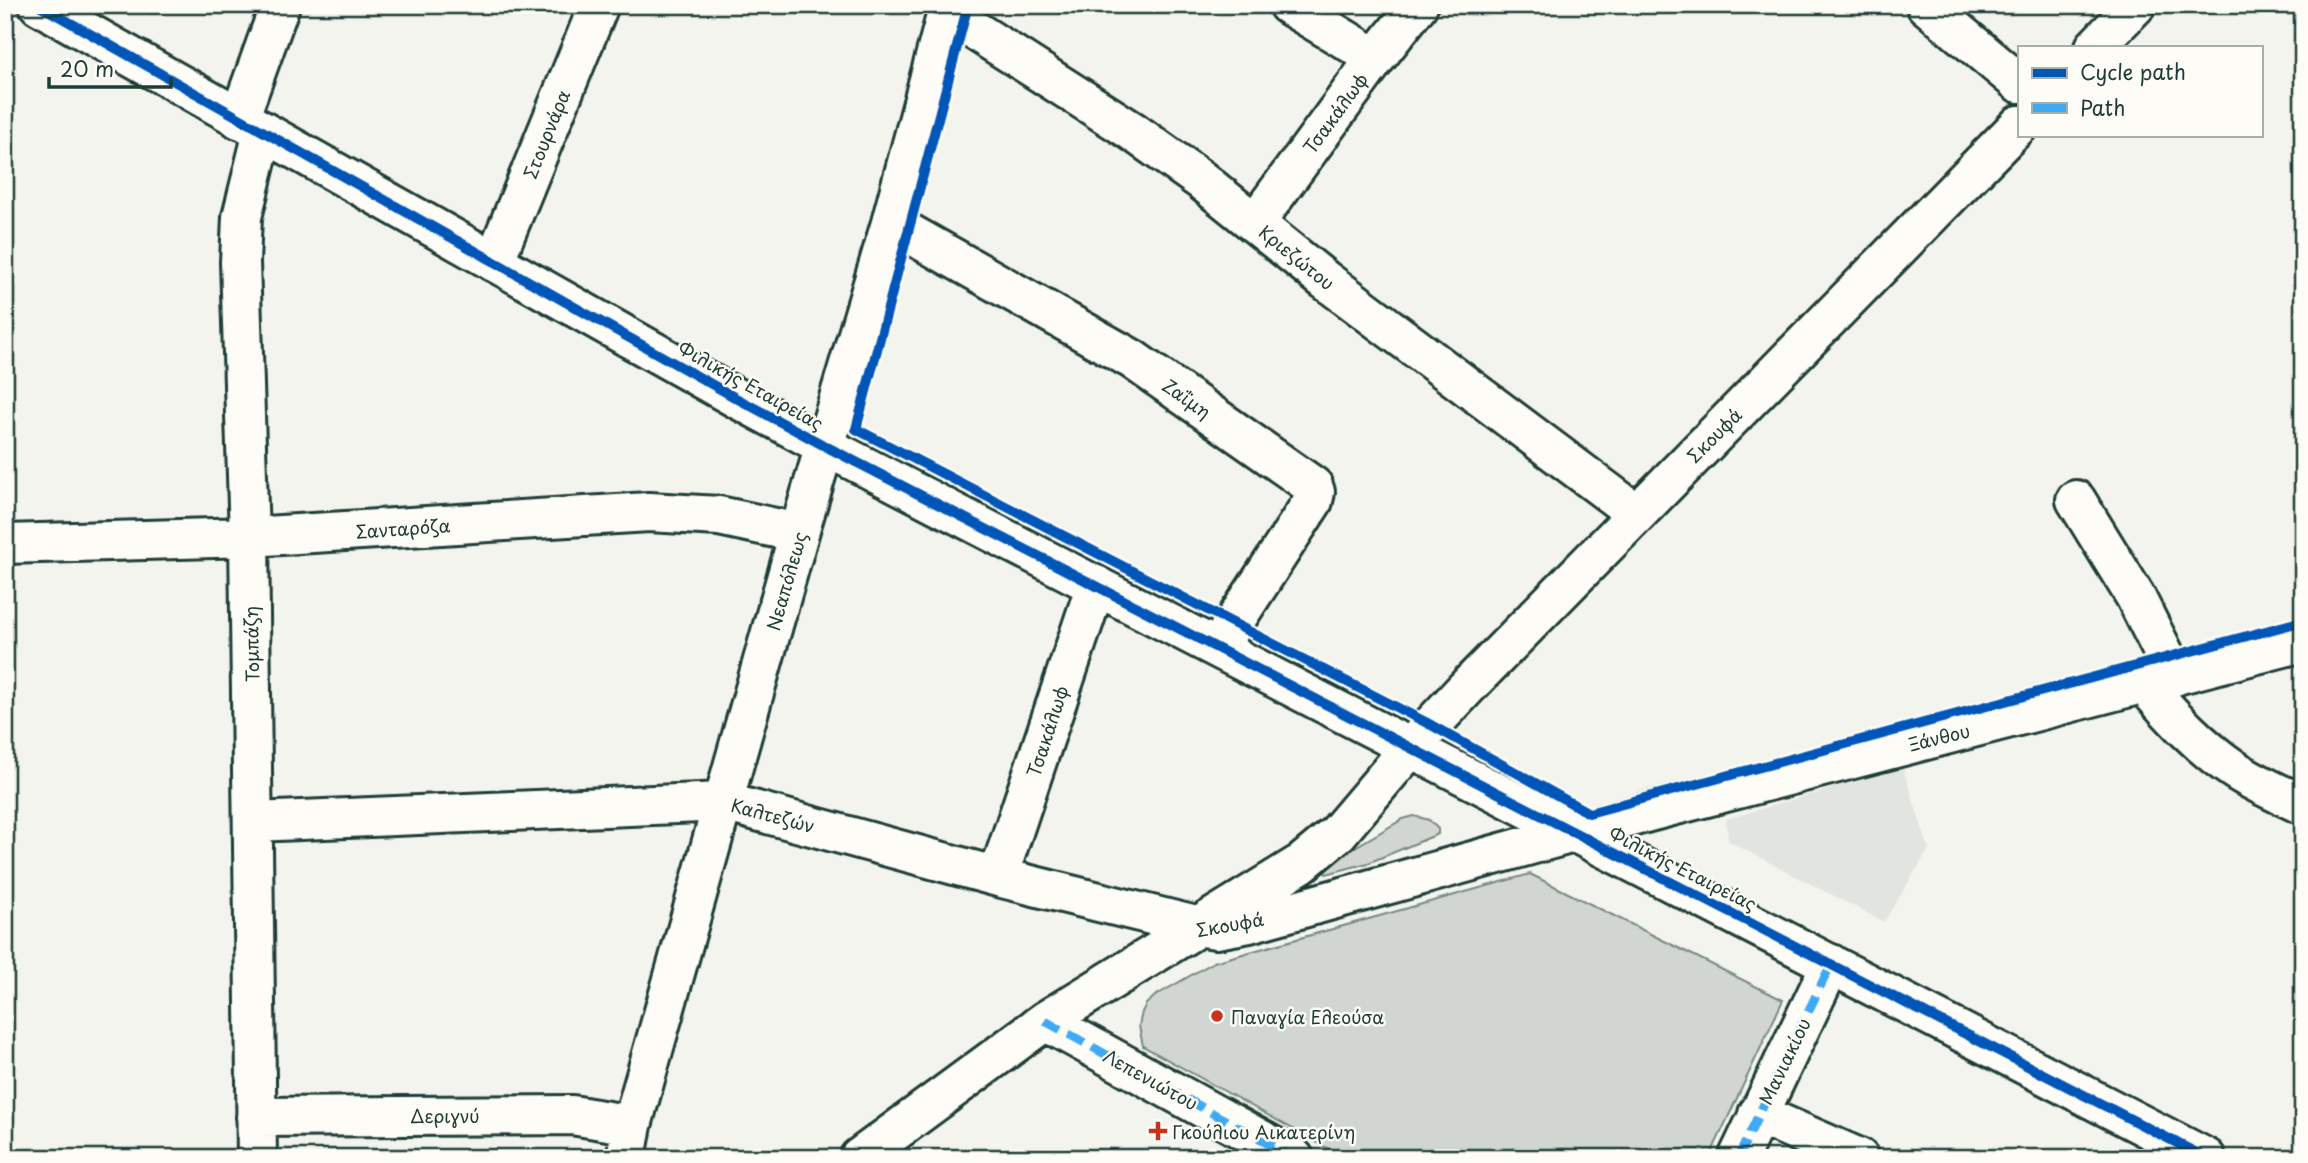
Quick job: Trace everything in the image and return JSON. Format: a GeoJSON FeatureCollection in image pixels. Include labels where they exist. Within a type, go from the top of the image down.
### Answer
{"type":"FeatureCollection","features":[{"type":"Feature","properties":{"kind":"street","name":"Φιλικής Εταιρείας"},"geometry":{"type":"LineString","coordinates":[[39,5],[825,446],[2206,1158]]}},
{"type":"Feature","properties":{"kind":"street","name":"Τομπάζη"},"geometry":{"type":"LineString","coordinates":[[257,1158],[249,537],[241,251],[251,126],[280,5]]}},
{"type":"Feature","properties":{"kind":"street","name":"Στουρνάρα"},"geometry":{"type":"LineString","coordinates":[[494,262],[599,5]]}},
{"type":"Feature","properties":{"kind":"street"},"geometry":{"type":"LineString","coordinates":[[1288,5],[1376,58]]}},
{"type":"Feature","properties":{"kind":"street","name":"Τσακάλωφ"},"geometry":{"type":"LineString","coordinates":[[1255,223],[1418,5]]}},
{"type":"Feature","properties":{"kind":"street"},"geometry":{"type":"LineString","coordinates":[[1926,5],[2018,82]]}},
{"type":"Feature","properties":{"kind":"street"},"geometry":{"type":"LineString","coordinates":[[2096,46],[2136,5]]}},
{"type":"Feature","properties":{"kind":"street","name":"Κριεζώτου"},"geometry":{"type":"LineString","coordinates":[[948,10],[963,23],[1132,131],[1201,180],[1325,280],[1637,514]]}},
{"type":"Feature","properties":{"kind":"street","name":"Νεαπόλεως"},"geometry":{"type":"LineString","coordinates":[[629,1141],[799,533],[891,223],[948,10]]}},
{"type":"Feature","properties":{"kind":"street","name":"Σκουφά"},"geometry":{"type":"LineString","coordinates":[[859,1158],[1045,1021],[1317,852],[1338,833],[1411,747],[2018,126]]}},
{"type":"Feature","properties":{"kind":"street","name":"Ζαΐμη"},"geometry":{"type":"LineString","coordinates":[[891,223],[1132,359],[1313,486],[1313,500],[1218,647]]}},
{"type":"Feature","properties":{"kind":"street"},"geometry":{"type":"LineString","coordinates":[[2076,500],[2136,596],[2160,680],[2194,739],[2238,772],[2303,805]]}},
{"type":"Feature","properties":{"kind":"street","name":"Σανταρόζα"},"geometry":{"type":"LineString","coordinates":[[5,544],[249,537],[649,512],[719,516],[799,533]]}},
{"type":"Feature","properties":{"kind":"street","name":"Τσακάλωφ"},"geometry":{"type":"LineString","coordinates":[[998,877],[1096,584]]}},
{"type":"Feature","properties":{"kind":"street","name":"Ξάνθου"},"geometry":{"type":"LineString","coordinates":[[1576,832],[2303,642]]}},
{"type":"Feature","properties":{"kind":"street","name":"Καλτεζών"},"geometry":{"type":"LineString","coordinates":[[254,822],[724,802],[998,877],[1196,926]]}},
{"type":"Feature","properties":{"kind":"street","name":"Σκουφά"},"geometry":{"type":"LineString","coordinates":[[1196,926],[1216,929],[1249,923],[1576,832]]}},
{"type":"Feature","properties":{"kind":"street","name":"Μανιακίου"},"geometry":{"type":"LineString","coordinates":[[1738,1158],[1831,964]]}},
{"type":"Feature","properties":{"kind":"street","name":"Λεπενιώτου"},"geometry":{"type":"LineString","coordinates":[[1045,1021],[1294,1158]]}},
{"type":"Feature","properties":{"kind":"street"},"geometry":{"type":"LineString","coordinates":[[1758,1114],[1859,1158]]}},
{"type":"Feature","properties":{"kind":"street","name":"Δεριγνύ"},"geometry":{"type":"LineString","coordinates":[[256,1117],[572,1115],[629,1141]]}},
{"type":"Feature","properties":{"kind":"shaded area"},"geometry":{"type":"Polygon","coordinates":[[[1903,768],[1929,849],[1884,922],[1728,841],[1726,819],[1903,768]]]}},
{"type":"Feature","properties":{"kind":"shaded area"},"geometry":{"type":"Polygon","coordinates":[[[1414,816],[1429,820],[1438,829],[1438,834],[1368,863],[1326,874],[1324,870],[1328,863],[1403,819],[1414,816]]]}},
{"type":"Feature","properties":{"kind":"shaded area"},"geometry":{"type":"Polygon","coordinates":[[[1530,874],[1783,1000],[1709,1158],[1345,1158],[1143,1046],[1139,1026],[1146,1004],[1214,962],[1530,874]]]}},
{"type":"Feature","properties":{"kind":"marked path"},"geometry":{"type":"LineString","coordinates":[[1738,1158],[1831,964]]}},
{"type":"Feature","properties":{"kind":"marked path"},"geometry":{"type":"LineString","coordinates":[[1045,1021],[1294,1158]]}},
{"type":"Feature","properties":{"kind":"cycle path"},"geometry":{"type":"LineString","coordinates":[[39,5],[825,446],[2206,1158]]}},
{"type":"Feature","properties":{"kind":"cycle path"},"geometry":{"type":"LineString","coordinates":[[968,5],[856,429],[1431,725],[1589,813],[2303,621]]}},
{"type":"Feature","properties":{"kind":"place","name":"Παναγία Ελεούσα"},"geometry":{"type":"Point","coordinates":[1217,1016]}},
{"type":"Feature","properties":{"kind":"place","name":"Γκούλιου Αικατερίνη"},"geometry":{"type":"Point","coordinates":[1158,1131]}}]}
